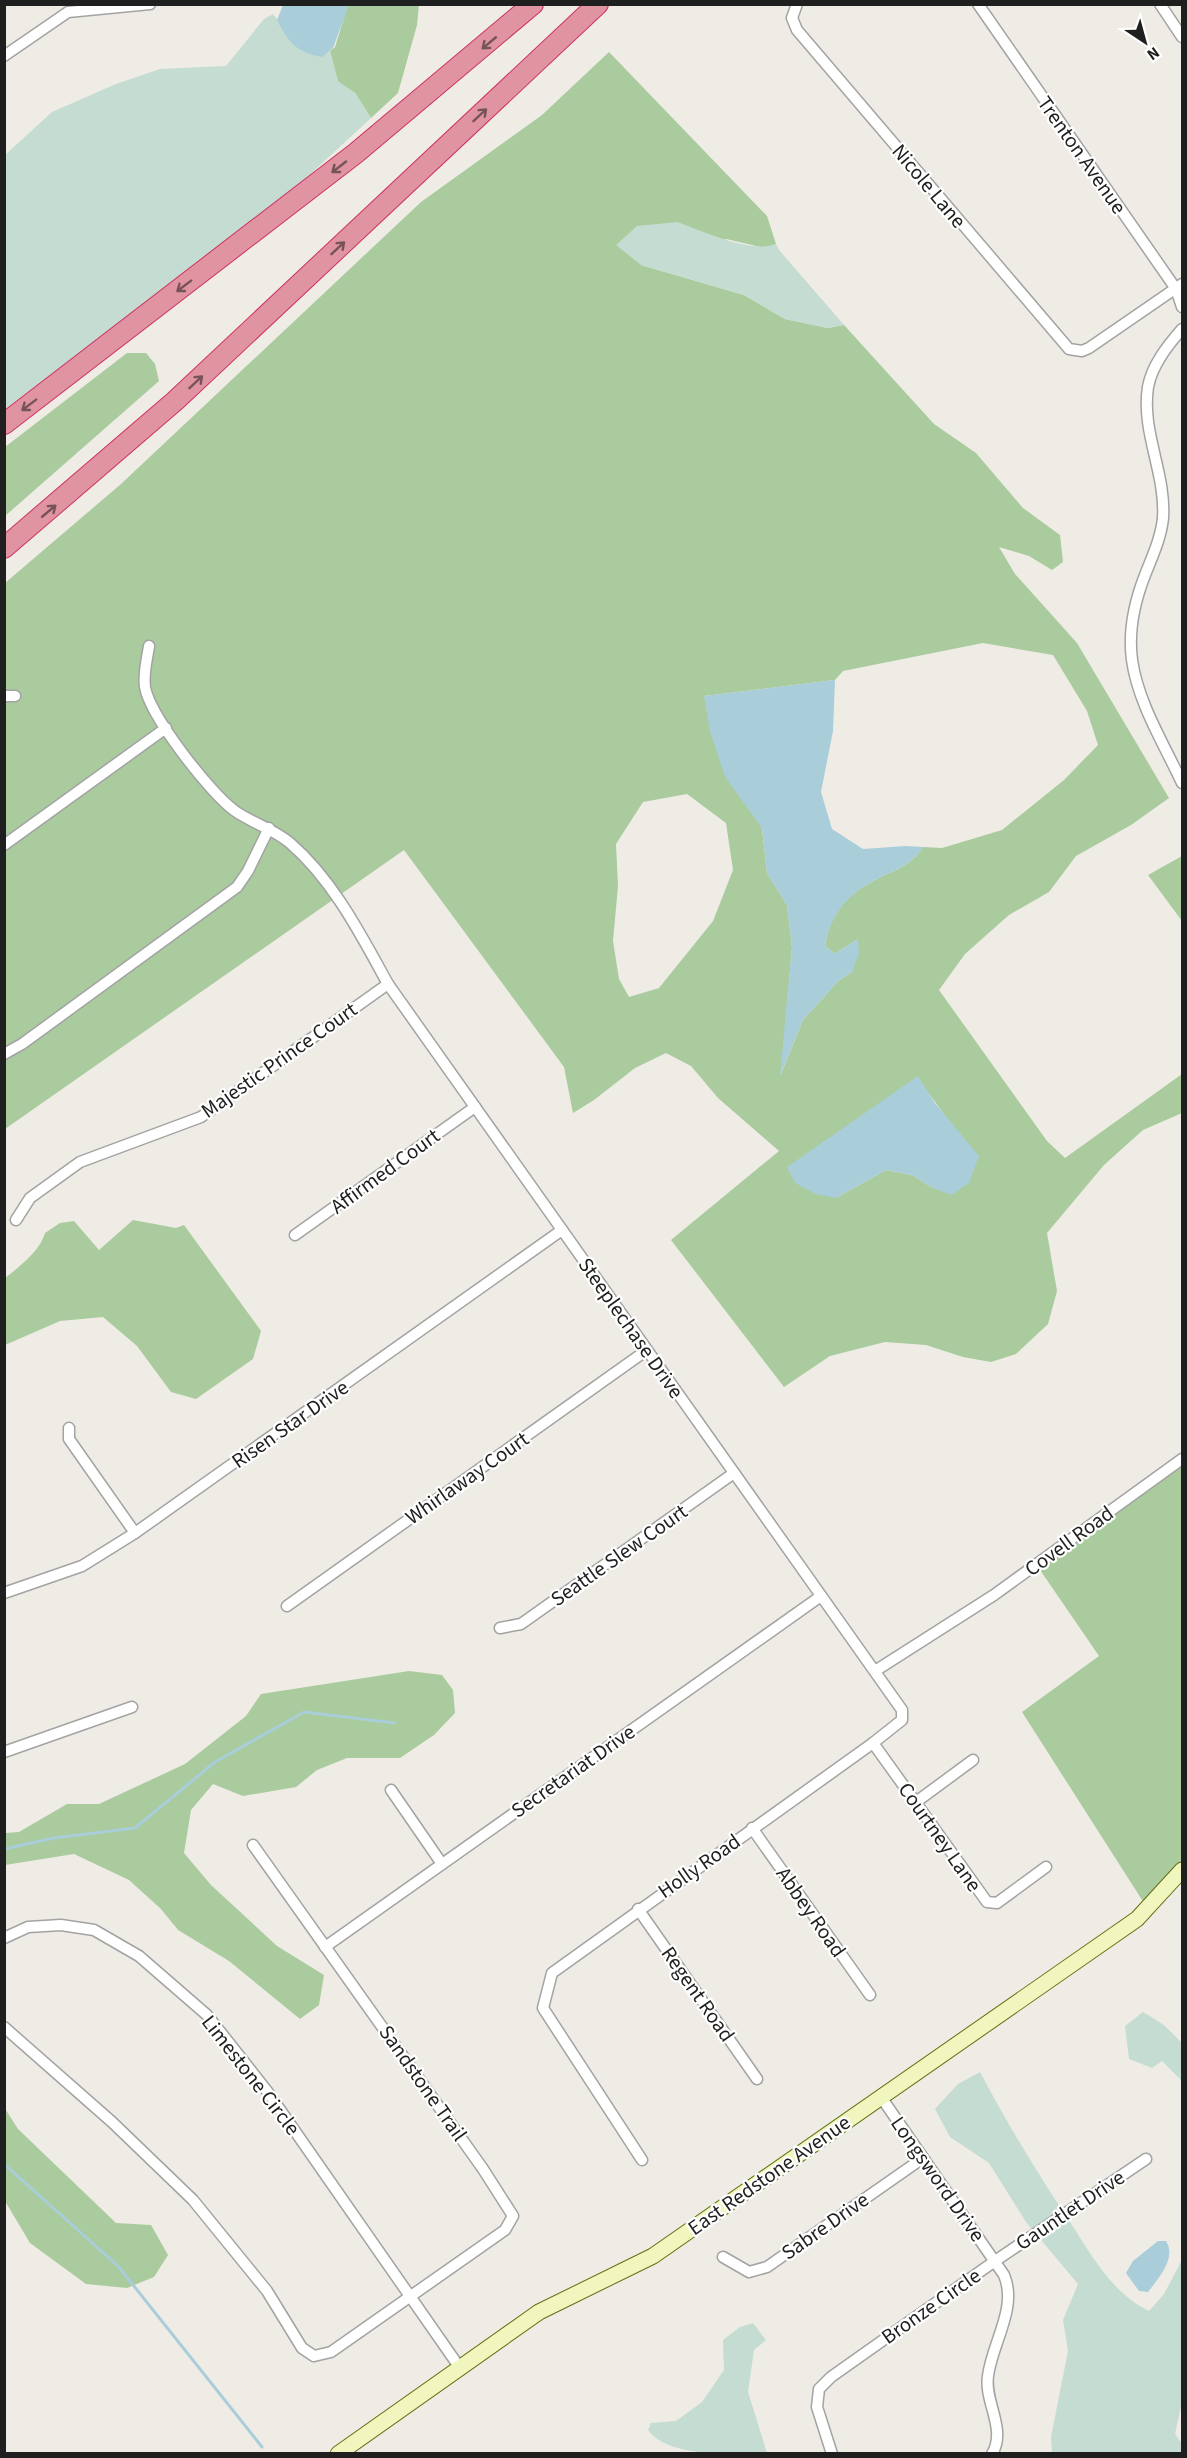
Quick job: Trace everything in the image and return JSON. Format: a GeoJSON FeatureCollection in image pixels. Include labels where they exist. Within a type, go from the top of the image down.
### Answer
{"type":"FeatureCollection","features":[{"type":"Feature","properties":{"kind":"highway"},"geometry":{"type":"LineString","coordinates":[[4,424],[356,153],[533,4]]}},
{"type":"Feature","properties":{"kind":"highway"},"geometry":{"type":"LineString","coordinates":[[4,548],[175,401],[598,4]]}},
{"type":"Feature","properties":{"kind":"street"},"geometry":{"type":"LineString","coordinates":[[4,56],[68,12],[150,4]]}},
{"type":"Feature","properties":{"kind":"street","name":"Nicole Lane"},"geometry":{"type":"LineString","coordinates":[[797,4],[792,18],[797,30],[1064,344],[1075,351],[1085,350],[1179,286]]}},
{"type":"Feature","properties":{"kind":"street","name":"Trenton Avenue"},"geometry":{"type":"LineString","coordinates":[[978,4],[1179,286],[1182,307]]}},
{"type":"Feature","properties":{"kind":"street"},"geometry":{"type":"LineString","coordinates":[[1160,4],[1182,37]]}},
{"type":"Feature","properties":{"kind":"street"},"geometry":{"type":"LineString","coordinates":[[1182,329],[1160,357],[1149,384],[1146,410],[1159,471],[1163,519],[1157,546],[1134,609],[1130,632],[1132,661],[1140,691],[1182,783]]}},
{"type":"Feature","properties":{"kind":"street","name":"Steeplechase Drive"},"geometry":{"type":"LineString","coordinates":[[149,646],[144,672],[146,689],[151,703],[166,728],[215,793],[237,812],[269,828],[290,843],[318,873],[359,930],[388,984],[875,1671]]}},
{"type":"Feature","properties":{"kind":"street"},"geometry":{"type":"LineString","coordinates":[[4,845],[166,728]]}},
{"type":"Feature","properties":{"kind":"street"},"geometry":{"type":"LineString","coordinates":[[4,1054],[22,1044],[237,887],[248,872],[269,828]]}},
{"type":"Feature","properties":{"kind":"street","name":"Majestic Prince Court"},"geometry":{"type":"LineString","coordinates":[[16,1220],[30,1198],[80,1162],[201,1117],[388,984]]}},
{"type":"Feature","properties":{"kind":"street","name":"Affirmed Court"},"geometry":{"type":"LineString","coordinates":[[295,1235],[475,1107]]}},
{"type":"Feature","properties":{"kind":"street","name":"Risen Star Drive"},"geometry":{"type":"LineString","coordinates":[[4,1593],[82,1566],[135,1533],[562,1230]]}},
{"type":"Feature","properties":{"kind":"street","name":"Whirlaway Court"},"geometry":{"type":"LineString","coordinates":[[286,1606],[647,1350]]}},
{"type":"Feature","properties":{"kind":"street"},"geometry":{"type":"LineString","coordinates":[[69,1428],[69,1439],[135,1533]]}},
{"type":"Feature","properties":{"kind":"street","name":"Covell Road"},"geometry":{"type":"LineString","coordinates":[[875,1671],[994,1595],[1182,1459]]}},
{"type":"Feature","properties":{"kind":"street","name":"Seattle Slew Court"},"geometry":{"type":"LineString","coordinates":[[500,1628],[521,1624],[734,1473]]}},
{"type":"Feature","properties":{"kind":"street","name":"Secretariat Drive"},"geometry":{"type":"LineString","coordinates":[[325,1947],[821,1596]]}},
{"type":"Feature","properties":{"kind":"street","name":"Holly Road"},"geometry":{"type":"LineString","coordinates":[[642,2160],[543,2008],[552,1973],[902,1720],[902,1710],[875,1671]]}},
{"type":"Feature","properties":{"kind":"street"},"geometry":{"type":"LineString","coordinates":[[5,1748],[132,1707]]}},
{"type":"Feature","properties":{"kind":"street","name":"Courtney Lane"},"geometry":{"type":"LineString","coordinates":[[873,1743],[987,1902],[997,1903],[1046,1867]]}},
{"type":"Feature","properties":{"kind":"street"},"geometry":{"type":"LineString","coordinates":[[916,1803],[973,1760]]}},
{"type":"Feature","properties":{"kind":"street"},"geometry":{"type":"LineString","coordinates":[[391,1790],[442,1864]]}},
{"type":"Feature","properties":{"kind":"street","name":"Abbey Road"},"geometry":{"type":"LineString","coordinates":[[752,1828],[870,1995]]}},
{"type":"Feature","properties":{"kind":"street","name":"Sandstone Trail"},"geometry":{"type":"LineString","coordinates":[[253,1845],[483,2169],[513,2216],[505,2230],[410,2297]]}},
{"type":"Feature","properties":{"kind":"street","name":"East Redstone Avenue"},"geometry":{"type":"LineString","coordinates":[[338,2454],[539,2312],[653,2256],[1137,1919],[1182,1870]]}},
{"type":"Feature","properties":{"kind":"street","name":"Regent Road"},"geometry":{"type":"LineString","coordinates":[[638,1909],[757,2079]]}},
{"type":"Feature","properties":{"kind":"street","name":"Limestone Circle"},"geometry":{"type":"LineString","coordinates":[[4,1938],[28,1928],[61,1925],[94,1930],[140,1956],[207,2015],[267,2091],[460,2368]]}},
{"type":"Feature","properties":{"kind":"street"},"geometry":{"type":"LineString","coordinates":[[4,2028],[112,2122],[193,2200],[267,2291],[302,2349],[314,2356],[331,2352],[410,2297]]}},
{"type":"Feature","properties":{"kind":"street","name":"Longsword Drive"},"geometry":{"type":"LineString","coordinates":[[881,2097],[995,2262]]}},
{"type":"Feature","properties":{"kind":"street","name":"Sabre Drive"},"geometry":{"type":"LineString","coordinates":[[723,2257],[749,2272],[767,2267],[923,2158]]}},
{"type":"Feature","properties":{"kind":"street","name":"Gauntlet Drive"},"geometry":{"type":"LineString","coordinates":[[995,2262],[1146,2159]]}},
{"type":"Feature","properties":{"kind":"street","name":"Bronze Circle"},"geometry":{"type":"LineString","coordinates":[[832,2454],[817,2408],[819,2389],[831,2378],[995,2262],[1004,2275],[1009,2295],[988,2376],[988,2390],[998,2442],[992,2454]]}},
{"type":"Feature","properties":{"kind":"green space"},"geometry":{"type":"Polygon","coordinates":[[[348,5],[419,5],[417,25],[398,93],[371,118],[355,93],[338,82],[330,51],[335,47],[348,5]]]}},
{"type":"Feature","properties":{"kind":"green space"},"geometry":{"type":"Polygon","coordinates":[[[273,14],[289,35],[307,50],[327,53],[330,51],[338,81],[355,93],[371,118],[292,191],[5,409],[4,156],[52,112],[116,84],[160,69],[226,66],[264,19],[273,14]]]}},
{"type":"Feature","properties":{"kind":"green space"},"geometry":{"type":"Polygon","coordinates":[[[609,52],[767,216],[776,244],[765,248],[726,239],[641,265],[744,295],[785,319],[828,328],[844,325],[934,424],[976,453],[1023,508],[1060,535],[1063,562],[1052,570],[1029,556],[999,547],[1015,574],[1077,643],[1169,798],[1131,825],[1076,856],[1049,892],[1009,915],[965,954],[939,990],[1047,1141],[1065,1158],[1182,1074],[1182,1113],[1143,1130],[1104,1165],[1047,1233],[1057,1291],[1048,1324],[1016,1354],[991,1362],[963,1357],[926,1345],[885,1342],[830,1356],[784,1387],[671,1240],[779,1151],[718,1098],[691,1066],[666,1053],[635,1068],[594,1100],[573,1113],[564,1067],[404,850],[5,1129],[5,583],[121,484],[421,202],[542,115],[609,52]],[[983,643],[843,671],[835,680],[704,696],[762,828],[767,873],[787,905],[792,947],[781,1074],[803,1020],[838,981],[852,972],[858,939],[835,954],[825,946],[834,917],[846,901],[861,888],[906,865],[923,847],[942,848],[1002,830],[1064,780],[1098,745],[1087,711],[1053,655],[983,643]],[[687,794],[643,802],[616,844],[618,886],[613,941],[619,979],[629,997],[659,988],[713,921],[733,870],[726,823],[687,794]],[[919,1080],[836,1198],[886,1170],[912,1175],[933,1188],[979,1157],[960,1136],[919,1080]]]}},
{"type":"Feature","properties":{"kind":"green space"},"geometry":{"type":"Polygon","coordinates":[[[677,222],[741,244],[766,246],[776,244],[844,325],[828,328],[785,319],[744,295],[641,265],[616,245],[637,226],[677,222]]]}},
{"type":"Feature","properties":{"kind":"green space"},"geometry":{"type":"Polygon","coordinates":[[[127,353],[146,353],[155,364],[159,381],[5,516],[5,447],[127,353]]]}},
{"type":"Feature","properties":{"kind":"green space"},"geometry":{"type":"Polygon","coordinates":[[[1182,856],[1182,921],[1148,875],[1182,856]]]}},
{"type":"Feature","properties":{"kind":"green space"},"geometry":{"type":"Polygon","coordinates":[[[133,1220],[176,1228],[184,1225],[261,1331],[253,1359],[196,1399],[171,1392],[137,1346],[103,1317],[60,1321],[5,1345],[5,1278],[34,1252],[45,1233],[60,1223],[74,1221],[99,1250],[133,1220]]]}},
{"type":"Feature","properties":{"kind":"green space"},"geometry":{"type":"Polygon","coordinates":[[[1182,1465],[1182,1861],[1144,1903],[1022,1712],[1099,1656],[1038,1567],[1182,1465]]]}},
{"type":"Feature","properties":{"kind":"green space"},"geometry":{"type":"Polygon","coordinates":[[[409,1671],[442,1675],[453,1690],[455,1713],[434,1735],[400,1758],[347,1758],[317,1770],[296,1787],[243,1796],[213,1784],[191,1810],[184,1853],[211,1885],[277,1946],[324,1975],[319,2005],[300,2019],[229,1961],[178,1930],[161,1909],[129,1880],[74,1854],[5,1865],[5,1833],[19,1832],[67,1804],[99,1804],[185,1764],[246,1716],[261,1694],[409,1671]]]}},
{"type":"Feature","properties":{"kind":"green space"},"geometry":{"type":"Polygon","coordinates":[[[1143,2012],[1164,2025],[1182,2043],[1182,2081],[1162,2061],[1152,2068],[1129,2059],[1125,2026],[1143,2012]]]}},
{"type":"Feature","properties":{"kind":"green space"},"geometry":{"type":"Polygon","coordinates":[[[980,2072],[1056,2201],[1102,2271],[1123,2294],[1149,2311],[1164,2294],[1182,2260],[1182,2402],[1175,2434],[1182,2444],[1182,2453],[1052,2453],[1051,2437],[1068,2351],[1063,2320],[1078,2284],[1026,2222],[989,2163],[950,2137],[935,2109],[958,2084],[980,2072]]]}},
{"type":"Feature","properties":{"kind":"green space"},"geometry":{"type":"Polygon","coordinates":[[[4,2107],[18,2129],[116,2223],[151,2225],[168,2255],[154,2277],[127,2288],[86,2284],[30,2243],[5,2201],[4,2107]]]}},
{"type":"Feature","properties":{"kind":"green space"},"geometry":{"type":"Polygon","coordinates":[[[753,2323],[766,2340],[754,2350],[748,2392],[767,2453],[720,2454],[685,2450],[657,2439],[648,2430],[651,2423],[676,2421],[702,2402],[724,2370],[723,2340],[740,2327],[753,2323]]]}},
{"type":"Feature","properties":{"kind":"water"},"geometry":{"type":"Polygon","coordinates":[[[283,5],[349,5],[333,48],[322,57],[300,49],[285,35],[277,20],[283,5]]]}},
{"type":"Feature","properties":{"kind":"water"},"geometry":{"type":"Polygon","coordinates":[[[835,680],[833,731],[821,792],[832,829],[863,849],[923,847],[906,865],[853,894],[835,917],[825,946],[835,954],[858,939],[859,953],[852,972],[838,981],[803,1020],[780,1076],[792,947],[787,905],[767,873],[762,828],[725,777],[710,731],[704,696],[835,680]]]}},
{"type":"Feature","properties":{"kind":"water"},"geometry":{"type":"Polygon","coordinates":[[[918,1076],[935,1103],[979,1156],[969,1183],[951,1195],[933,1188],[912,1175],[886,1170],[836,1198],[816,1194],[795,1183],[787,1167],[918,1076]]]}},
{"type":"Feature","properties":{"kind":"water"},"geometry":{"type":"Polygon","coordinates":[[[1158,2241],[1166,2241],[1169,2248],[1168,2261],[1148,2292],[1139,2291],[1126,2273],[1133,2261],[1158,2241]]]}},
{"type":"Feature","properties":{"kind":"waterway"},"geometry":{"type":"LineString","coordinates":[[4,1849],[54,1838],[135,1828],[215,1762],[304,1712],[395,1723]]}},
{"type":"Feature","properties":{"kind":"waterway"},"geometry":{"type":"LineString","coordinates":[[4,2164],[118,2266],[262,2447]]}}]}
